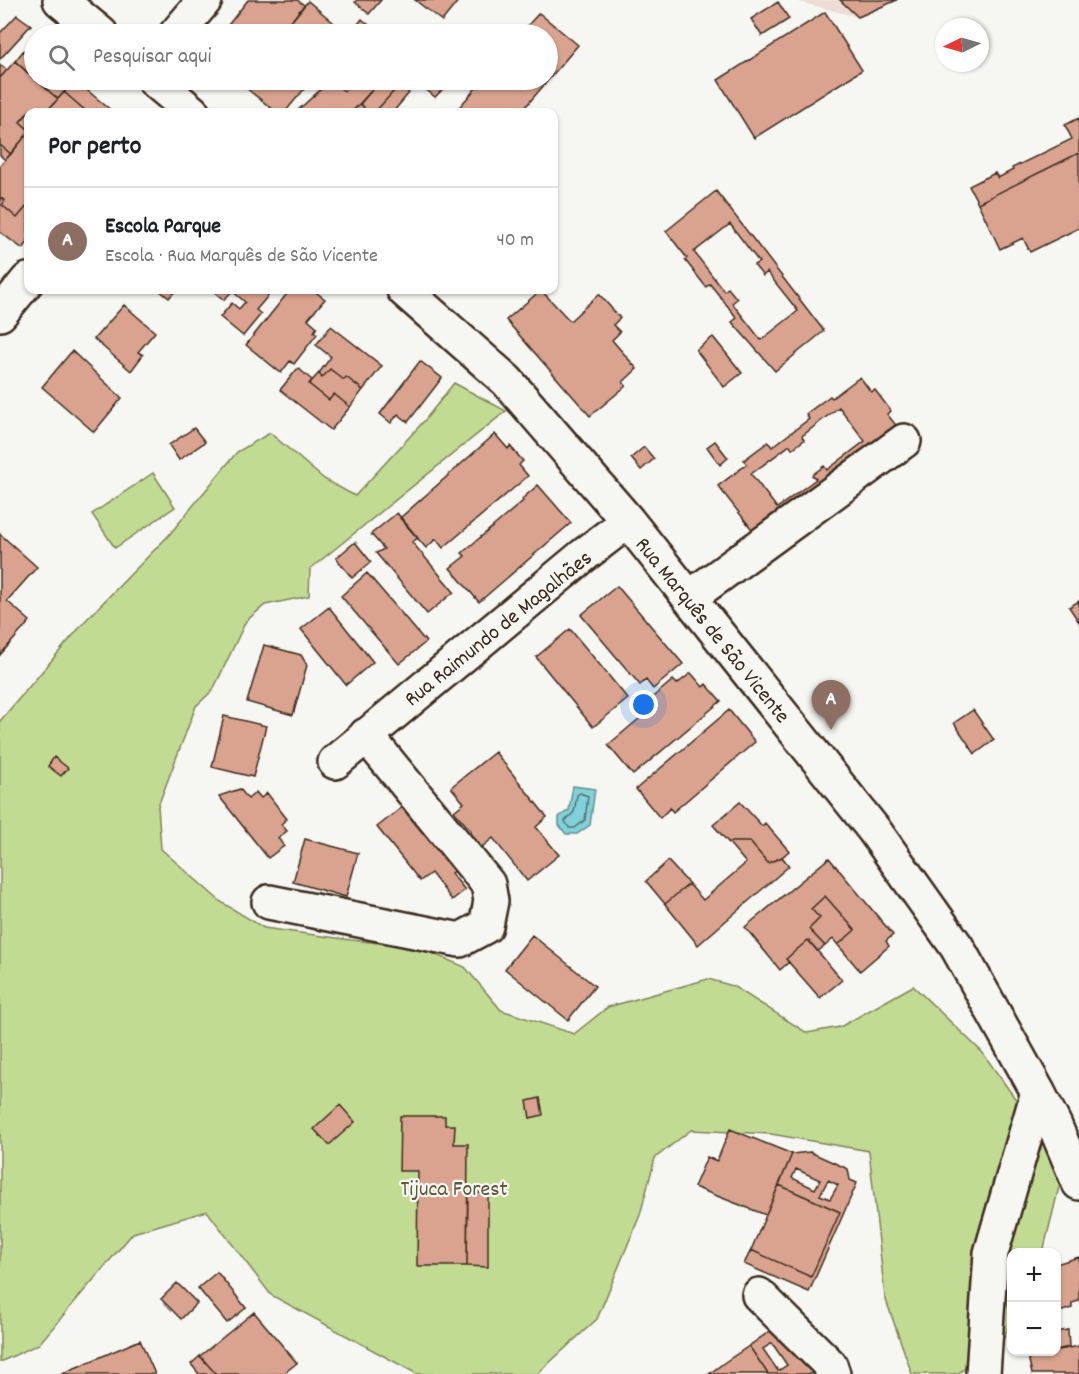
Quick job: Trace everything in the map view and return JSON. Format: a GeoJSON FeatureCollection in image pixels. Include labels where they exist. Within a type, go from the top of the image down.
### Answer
{"type":"FeatureCollection","features":[{"type":"Feature","properties":{"kind":"street"},"geometry":{"type":"LineString","coordinates":[[60,0],[89,24]]}},
{"type":"Feature","properties":{"kind":"street"},"geometry":{"type":"LineString","coordinates":[[185,24],[205,0]]}},
{"type":"Feature","properties":{"kind":"street"},"geometry":{"type":"LineString","coordinates":[[0,314],[24,285]]}},
{"type":"Feature","properties":{"kind":"street","name":"Rua Marquês de São Vicente"},"geometry":{"type":"LineString","coordinates":[[409,294],[507,381],[628,521],[874,830],[957,947],[1055,1125]]}},
{"type":"Feature","properties":{"kind":"street"},"geometry":{"type":"LineString","coordinates":[[690,597],[904,441]]}},
{"type":"Feature","properties":{"kind":"street","name":"Rua Raimundo de Magalhães"},"geometry":{"type":"LineString","coordinates":[[335,762],[628,521]]}},
{"type":"Feature","properties":{"kind":"street"},"geometry":{"type":"LineString","coordinates":[[269,902],[460,939],[486,926],[491,901],[488,884],[366,735]]}},
{"type":"Feature","properties":{"kind":"street"},"geometry":{"type":"LineString","coordinates":[[983,1374],[991,1253],[1038,1092]]}},
{"type":"Feature","properties":{"kind":"street"},"geometry":{"type":"LineString","coordinates":[[1055,1125],[1079,1156]]}},
{"type":"Feature","properties":{"kind":"street"},"geometry":{"type":"LineString","coordinates":[[1055,1125],[1079,1183]]}},
{"type":"Feature","properties":{"kind":"street"},"geometry":{"type":"LineString","coordinates":[[759,1295],[830,1365],[833,1374]]}},
{"type":"Feature","properties":{"kind":"shaded area"},"geometry":{"type":"Polygon","coordinates":[[[792,0],[897,0],[858,17],[792,0]]]}},
{"type":"Feature","properties":{"kind":"green space","name":"Tijuca Forest"},"geometry":{"type":"Polygon","coordinates":[[[454,383],[506,411],[310,569],[309,596],[265,605],[246,621],[213,690],[196,706],[158,806],[161,849],[221,902],[264,928],[417,947],[465,967],[501,1010],[574,1034],[608,1007],[708,979],[733,986],[807,1033],[840,1027],[913,986],[982,1052],[1064,1167],[1044,1248],[1007,1248],[1007,1330],[1002,1342],[957,1374],[912,1374],[885,1297],[869,1151],[771,1134],[691,1130],[655,1158],[640,1215],[597,1319],[537,1374],[417,1374],[271,1295],[207,1211],[133,1233],[39,1344],[0,1362],[0,721],[86,620],[169,535],[237,452],[270,433],[324,479],[355,496],[425,420],[454,383]]]}},
{"type":"Feature","properties":{"kind":"green space"},"geometry":{"type":"Polygon","coordinates":[[[153,473],[175,507],[115,548],[92,514],[153,473]]]}},
{"type":"Feature","properties":{"kind":"water"},"geometry":{"type":"Polygon","coordinates":[[[573,786],[595,789],[590,825],[577,834],[566,834],[559,825],[559,817],[569,810],[573,786]]]}},
{"type":"Feature","properties":{"kind":"building"},"geometry":{"type":"Polygon","coordinates":[[[248,0],[297,0],[304,5],[289,24],[229,24],[248,0]]]}},
{"type":"Feature","properties":{"kind":"building"},"geometry":{"type":"Polygon","coordinates":[[[357,0],[381,0],[369,14],[355,2],[357,0]]]}},
{"type":"Feature","properties":{"kind":"building"},"geometry":{"type":"Polygon","coordinates":[[[415,0],[459,0],[442,21],[415,0]]]}},
{"type":"Feature","properties":{"kind":"building"},"geometry":{"type":"Polygon","coordinates":[[[840,0],[897,0],[858,17],[840,0]]]}},
{"type":"Feature","properties":{"kind":"building"},"geometry":{"type":"Polygon","coordinates":[[[308,1],[335,24],[289,24],[308,1]]]}},
{"type":"Feature","properties":{"kind":"building"},"geometry":{"type":"Polygon","coordinates":[[[778,2],[789,19],[762,36],[751,19],[778,2]]]}},
{"type":"Feature","properties":{"kind":"building"},"geometry":{"type":"Polygon","coordinates":[[[825,12],[862,70],[754,138],[718,80],[825,12]]]}},
{"type":"Feature","properties":{"kind":"building"},"geometry":{"type":"Polygon","coordinates":[[[539,13],[552,24],[529,24],[539,13]]]}},
{"type":"Feature","properties":{"kind":"building"},"geometry":{"type":"Polygon","coordinates":[[[17,15],[30,24],[24,24],[24,33],[0,59],[0,33],[17,15]]]}},
{"type":"Feature","properties":{"kind":"building"},"geometry":{"type":"Polygon","coordinates":[[[362,19],[368,24],[358,24],[362,19]]]}},
{"type":"Feature","properties":{"kind":"building"},"geometry":{"type":"Polygon","coordinates":[[[558,29],[578,45],[558,69],[558,29]]]}},
{"type":"Feature","properties":{"kind":"building"},"geometry":{"type":"Polygon","coordinates":[[[24,50],[24,70],[15,61],[24,50]]]}},
{"type":"Feature","properties":{"kind":"building"},"geometry":{"type":"Polygon","coordinates":[[[15,61],[24,69],[24,90],[48,90],[58,99],[50,108],[24,108],[24,117],[20,122],[24,126],[24,138],[11,154],[0,145],[0,78],[15,61]]]}},
{"type":"Feature","properties":{"kind":"building"},"geometry":{"type":"Polygon","coordinates":[[[0,65],[7,70],[0,78],[0,65]]]}},
{"type":"Feature","properties":{"kind":"building"},"geometry":{"type":"Polygon","coordinates":[[[48,90],[66,90],[58,99],[48,90]]]}},
{"type":"Feature","properties":{"kind":"building"},"geometry":{"type":"Polygon","coordinates":[[[66,90],[87,90],[108,108],[82,108],[64,92],[66,90]]]}},
{"type":"Feature","properties":{"kind":"building"},"geometry":{"type":"Polygon","coordinates":[[[248,90],[303,90],[288,108],[271,108],[248,90]]]}},
{"type":"Feature","properties":{"kind":"building"},"geometry":{"type":"Polygon","coordinates":[[[320,90],[372,90],[356,108],[300,108],[320,90]]]}},
{"type":"Feature","properties":{"kind":"building"},"geometry":{"type":"Polygon","coordinates":[[[372,90],[395,90],[379,108],[363,108],[360,104],[372,90]]]}},
{"type":"Feature","properties":{"kind":"building"},"geometry":{"type":"Polygon","coordinates":[[[395,90],[406,90],[409,93],[396,108],[379,108],[395,90]]]}},
{"type":"Feature","properties":{"kind":"building"},"geometry":{"type":"Polygon","coordinates":[[[427,90],[442,90],[435,97],[427,90]]]}},
{"type":"Feature","properties":{"kind":"building"},"geometry":{"type":"Polygon","coordinates":[[[474,90],[540,90],[524,108],[458,108],[474,90]]]}},
{"type":"Feature","properties":{"kind":"building"},"geometry":{"type":"Polygon","coordinates":[[[64,92],[82,108],[50,108],[64,92]]]}},
{"type":"Feature","properties":{"kind":"building"},"geometry":{"type":"Polygon","coordinates":[[[1079,118],[1079,153],[978,203],[969,186],[995,173],[998,178],[1013,170],[1012,168],[1072,139],[1065,125],[1079,118]]]}},
{"type":"Feature","properties":{"kind":"building"},"geometry":{"type":"Polygon","coordinates":[[[24,138],[24,210],[17,218],[2,205],[5,201],[0,197],[0,166],[24,138]]]}},
{"type":"Feature","properties":{"kind":"building"},"geometry":{"type":"Polygon","coordinates":[[[0,145],[11,154],[5,160],[0,155],[0,145]]]}},
{"type":"Feature","properties":{"kind":"building"},"geometry":{"type":"Polygon","coordinates":[[[1079,153],[1079,228],[1030,252],[1023,238],[1000,249],[978,203],[1079,153]]]}},
{"type":"Feature","properties":{"kind":"building"},"geometry":{"type":"Polygon","coordinates":[[[716,191],[824,331],[775,371],[732,322],[737,318],[710,284],[706,287],[666,231],[716,191]],[[730,224],[694,252],[724,291],[728,288],[737,299],[732,303],[761,340],[798,311],[767,272],[763,276],[754,265],[759,262],[730,224]]]}},
{"type":"Feature","properties":{"kind":"building"},"geometry":{"type":"Polygon","coordinates":[[[0,197],[5,201],[2,205],[17,218],[24,210],[24,248],[0,232],[0,197]]]}},
{"type":"Feature","properties":{"kind":"building"},"geometry":{"type":"Polygon","coordinates":[[[217,294],[229,294],[224,300],[217,294]]]}},
{"type":"Feature","properties":{"kind":"building"},"geometry":{"type":"Polygon","coordinates":[[[236,294],[270,294],[256,310],[261,314],[243,336],[220,317],[232,303],[239,309],[245,302],[236,294]]]}},
{"type":"Feature","properties":{"kind":"building"},"geometry":{"type":"Polygon","coordinates":[[[287,294],[318,294],[325,299],[308,319],[317,327],[314,332],[317,334],[294,364],[290,361],[281,373],[246,345],[287,294]]]}},
{"type":"Feature","properties":{"kind":"building"},"geometry":{"type":"Polygon","coordinates":[[[536,294],[545,294],[570,321],[599,294],[620,318],[613,325],[620,332],[612,340],[637,369],[623,382],[626,386],[590,416],[506,320],[536,294]]]}},
{"type":"Feature","properties":{"kind":"building"},"geometry":{"type":"Polygon","coordinates":[[[124,305],[155,332],[138,352],[143,355],[131,371],[94,339],[124,305]]]}},
{"type":"Feature","properties":{"kind":"building"},"geometry":{"type":"Polygon","coordinates":[[[331,326],[382,366],[363,390],[346,377],[344,380],[330,369],[322,378],[319,373],[331,357],[316,345],[331,326]]]}},
{"type":"Feature","properties":{"kind":"building"},"geometry":{"type":"Polygon","coordinates":[[[713,337],[742,373],[724,387],[696,350],[713,337]]]}},
{"type":"Feature","properties":{"kind":"building"},"geometry":{"type":"Polygon","coordinates":[[[72,351],[122,398],[94,432],[42,387],[72,351]]]}},
{"type":"Feature","properties":{"kind":"building"},"geometry":{"type":"Polygon","coordinates":[[[420,361],[442,378],[408,422],[398,414],[391,423],[380,414],[420,361]]]}},
{"type":"Feature","properties":{"kind":"building"},"geometry":{"type":"Polygon","coordinates":[[[298,368],[312,380],[309,384],[329,400],[334,394],[350,407],[331,430],[280,390],[298,368]]]}},
{"type":"Feature","properties":{"kind":"building"},"geometry":{"type":"Polygon","coordinates":[[[330,369],[344,380],[346,377],[363,390],[350,407],[334,394],[329,400],[309,384],[319,373],[322,378],[330,369]]]}},
{"type":"Feature","properties":{"kind":"building"},"geometry":{"type":"Polygon","coordinates":[[[860,377],[871,392],[875,390],[891,411],[887,414],[899,429],[758,537],[718,486],[747,464],[744,460],[768,442],[772,447],[809,419],[806,414],[830,396],[832,398],[860,377]],[[839,407],[802,436],[804,440],[792,449],[790,445],[751,474],[777,508],[816,479],[812,475],[824,466],[827,470],[865,441],[839,407]]]}},
{"type":"Feature","properties":{"kind":"building"},"geometry":{"type":"Polygon","coordinates":[[[194,428],[205,442],[179,460],[169,445],[194,428]]]}},
{"type":"Feature","properties":{"kind":"building"},"geometry":{"type":"Polygon","coordinates":[[[495,434],[523,461],[519,465],[528,476],[443,548],[436,539],[426,548],[400,518],[495,434]]]}},
{"type":"Feature","properties":{"kind":"building"},"geometry":{"type":"Polygon","coordinates":[[[715,441],[728,458],[720,465],[707,447],[715,441]]]}},
{"type":"Feature","properties":{"kind":"building"},"geometry":{"type":"Polygon","coordinates":[[[644,447],[654,459],[641,470],[631,458],[644,447]]]}},
{"type":"Feature","properties":{"kind":"building"},"geometry":{"type":"Polygon","coordinates":[[[538,485],[571,523],[479,602],[450,568],[465,556],[462,553],[523,501],[522,499],[538,485]]]}},
{"type":"Feature","properties":{"kind":"building"},"geometry":{"type":"Polygon","coordinates":[[[397,513],[418,538],[412,542],[454,592],[427,614],[376,553],[384,549],[371,534],[397,513]]]}},
{"type":"Feature","properties":{"kind":"building"},"geometry":{"type":"Polygon","coordinates":[[[0,534],[37,567],[7,601],[30,621],[0,655],[0,534]]]}},
{"type":"Feature","properties":{"kind":"building"},"geometry":{"type":"Polygon","coordinates":[[[355,542],[371,562],[352,578],[336,558],[355,542]]]}},
{"type":"Feature","properties":{"kind":"building"},"geometry":{"type":"Polygon","coordinates":[[[367,573],[426,642],[399,664],[341,596],[367,573]]]}},
{"type":"Feature","properties":{"kind":"building"},"geometry":{"type":"Polygon","coordinates":[[[617,586],[683,664],[653,689],[646,680],[640,685],[581,615],[617,586]]]}},
{"type":"Feature","properties":{"kind":"building"},"geometry":{"type":"Polygon","coordinates":[[[1079,601],[1079,622],[1069,607],[1079,601]]]}},
{"type":"Feature","properties":{"kind":"building"},"geometry":{"type":"Polygon","coordinates":[[[329,607],[373,662],[346,685],[301,629],[329,607]]]}},
{"type":"Feature","properties":{"kind":"building"},"geometry":{"type":"Polygon","coordinates":[[[570,629],[628,699],[593,727],[536,657],[570,629]]]}},
{"type":"Feature","properties":{"kind":"building"},"geometry":{"type":"Polygon","coordinates":[[[264,645],[301,655],[307,665],[293,715],[247,702],[264,645]]]}},
{"type":"Feature","properties":{"kind":"building"},"geometry":{"type":"Polygon","coordinates":[[[691,673],[703,687],[706,684],[721,701],[633,775],[608,745],[653,707],[648,701],[673,680],[677,684],[691,673]]]}},
{"type":"Feature","properties":{"kind":"building"},"geometry":{"type":"Polygon","coordinates":[[[729,710],[755,742],[673,812],[670,808],[660,818],[636,789],[729,710]]]}},
{"type":"Feature","properties":{"kind":"building"},"geometry":{"type":"Polygon","coordinates":[[[973,710],[994,740],[975,754],[954,723],[973,710]]]}},
{"type":"Feature","properties":{"kind":"building"},"geometry":{"type":"Polygon","coordinates":[[[224,716],[266,726],[253,777],[212,767],[224,716]]]}},
{"type":"Feature","properties":{"kind":"building"},"geometry":{"type":"Polygon","coordinates":[[[495,752],[547,817],[536,827],[559,855],[527,881],[493,838],[477,851],[465,836],[471,831],[454,811],[464,803],[451,787],[495,752]]]}},
{"type":"Feature","properties":{"kind":"building"},"geometry":{"type":"Polygon","coordinates":[[[54,757],[68,768],[61,776],[48,766],[54,757]]]}},
{"type":"Feature","properties":{"kind":"building"},"geometry":{"type":"Polygon","coordinates":[[[240,789],[248,799],[256,792],[261,798],[267,793],[287,819],[281,824],[287,831],[278,838],[284,846],[268,858],[219,796],[240,789]]]}},
{"type":"Feature","properties":{"kind":"building"},"geometry":{"type":"Polygon","coordinates":[[[410,801],[461,866],[451,873],[465,890],[452,900],[431,873],[420,881],[377,827],[410,801]]]}},
{"type":"Feature","properties":{"kind":"building"},"geometry":{"type":"Polygon","coordinates":[[[740,802],[762,826],[765,823],[789,851],[768,863],[750,842],[728,842],[713,825],[740,802]]]}},
{"type":"Feature","properties":{"kind":"building"},"geometry":{"type":"Polygon","coordinates":[[[305,839],[358,853],[346,897],[293,882],[305,839]]]}},
{"type":"Feature","properties":{"kind":"building"},"geometry":{"type":"Polygon","coordinates":[[[728,842],[750,842],[768,863],[782,857],[789,866],[698,945],[665,904],[689,884],[703,900],[746,863],[728,842]]]}},
{"type":"Feature","properties":{"kind":"building"},"geometry":{"type":"Polygon","coordinates":[[[829,858],[893,935],[886,941],[889,946],[860,971],[838,945],[855,930],[825,896],[811,909],[820,918],[809,929],[825,946],[818,951],[808,940],[786,959],[789,962],[780,970],[745,927],[829,858]]]}},
{"type":"Feature","properties":{"kind":"building"},"geometry":{"type":"Polygon","coordinates":[[[668,861],[689,884],[665,904],[646,881],[668,861]]]}},
{"type":"Feature","properties":{"kind":"building"},"geometry":{"type":"Polygon","coordinates":[[[825,896],[855,930],[838,945],[833,939],[825,946],[809,929],[820,918],[811,909],[825,896]]]}},
{"type":"Feature","properties":{"kind":"building"},"geometry":{"type":"Polygon","coordinates":[[[532,935],[595,986],[568,1020],[505,969],[532,935]]]}},
{"type":"Feature","properties":{"kind":"building"},"geometry":{"type":"Polygon","coordinates":[[[808,940],[842,980],[820,998],[786,959],[808,940]]]}},
{"type":"Feature","properties":{"kind":"building"},"geometry":{"type":"Polygon","coordinates":[[[540,1098],[543,1115],[530,1118],[527,1101],[540,1098]]]}},
{"type":"Feature","properties":{"kind":"building"},"geometry":{"type":"Polygon","coordinates":[[[340,1105],[355,1122],[329,1145],[314,1129],[340,1105]]]}},
{"type":"Feature","properties":{"kind":"building"},"geometry":{"type":"Polygon","coordinates":[[[400,1116],[445,1116],[445,1125],[455,1125],[454,1144],[468,1144],[467,1266],[417,1266],[418,1171],[399,1171],[400,1116]]]}},
{"type":"Feature","properties":{"kind":"building"},"geometry":{"type":"Polygon","coordinates":[[[730,1129],[792,1154],[766,1215],[694,1187],[707,1157],[717,1161],[730,1129]]]}},
{"type":"Feature","properties":{"kind":"building"},"geometry":{"type":"Polygon","coordinates":[[[810,1152],[848,1169],[850,1180],[857,1183],[809,1292],[744,1264],[751,1250],[811,1277],[840,1212],[779,1185],[792,1154],[810,1152]],[[796,1169],[792,1178],[815,1189],[820,1180],[796,1169]],[[828,1180],[820,1195],[830,1199],[838,1185],[828,1180]]]}},
{"type":"Feature","properties":{"kind":"building"},"geometry":{"type":"Polygon","coordinates":[[[779,1185],[840,1212],[811,1277],[751,1250],[779,1185]]]}},
{"type":"Feature","properties":{"kind":"building"},"geometry":{"type":"Polygon","coordinates":[[[468,1193],[488,1193],[488,1267],[467,1266],[468,1193]]]}},
{"type":"Feature","properties":{"kind":"building"},"geometry":{"type":"Polygon","coordinates":[[[1079,1257],[1079,1301],[1072,1303],[1072,1308],[1061,1311],[1061,1302],[1061,1262],[1079,1257]]]}},
{"type":"Feature","properties":{"kind":"building"},"geometry":{"type":"Polygon","coordinates":[[[217,1272],[246,1308],[227,1323],[198,1288],[217,1272]]]}},
{"type":"Feature","properties":{"kind":"building"},"geometry":{"type":"Polygon","coordinates":[[[177,1283],[197,1303],[181,1319],[161,1299],[177,1283]]]}},
{"type":"Feature","properties":{"kind":"building"},"geometry":{"type":"Polygon","coordinates":[[[254,1312],[297,1363],[283,1374],[216,1374],[200,1356],[254,1312]]]}},
{"type":"Feature","properties":{"kind":"building"},"geometry":{"type":"Polygon","coordinates":[[[773,1329],[812,1369],[812,1374],[768,1374],[749,1346],[773,1329]],[[772,1343],[763,1349],[778,1371],[787,1365],[772,1343]]]}},
{"type":"Feature","properties":{"kind":"building"},"geometry":{"type":"Polygon","coordinates":[[[1068,1330],[1069,1347],[1061,1349],[1061,1331],[1068,1330]]]}},
{"type":"Feature","properties":{"kind":"building"},"geometry":{"type":"Polygon","coordinates":[[[140,1340],[155,1374],[61,1374],[140,1340]]]}},
{"type":"Feature","properties":{"kind":"building"},"geometry":{"type":"Polygon","coordinates":[[[749,1346],[768,1374],[709,1374],[725,1362],[749,1346]]]}},
{"type":"Feature","properties":{"kind":"building"},"geometry":{"type":"Polygon","coordinates":[[[1079,1346],[1079,1374],[1032,1374],[1028,1356],[1061,1356],[1061,1350],[1079,1346]]]}},
{"type":"Feature","properties":{"kind":"building"},"geometry":{"type":"Polygon","coordinates":[[[200,1356],[216,1374],[199,1374],[191,1364],[200,1356]]]}},
{"type":"Feature","properties":{"kind":"place","name":"Escola Parque"},"geometry":{"type":"Point","coordinates":[831,730]}}]}
